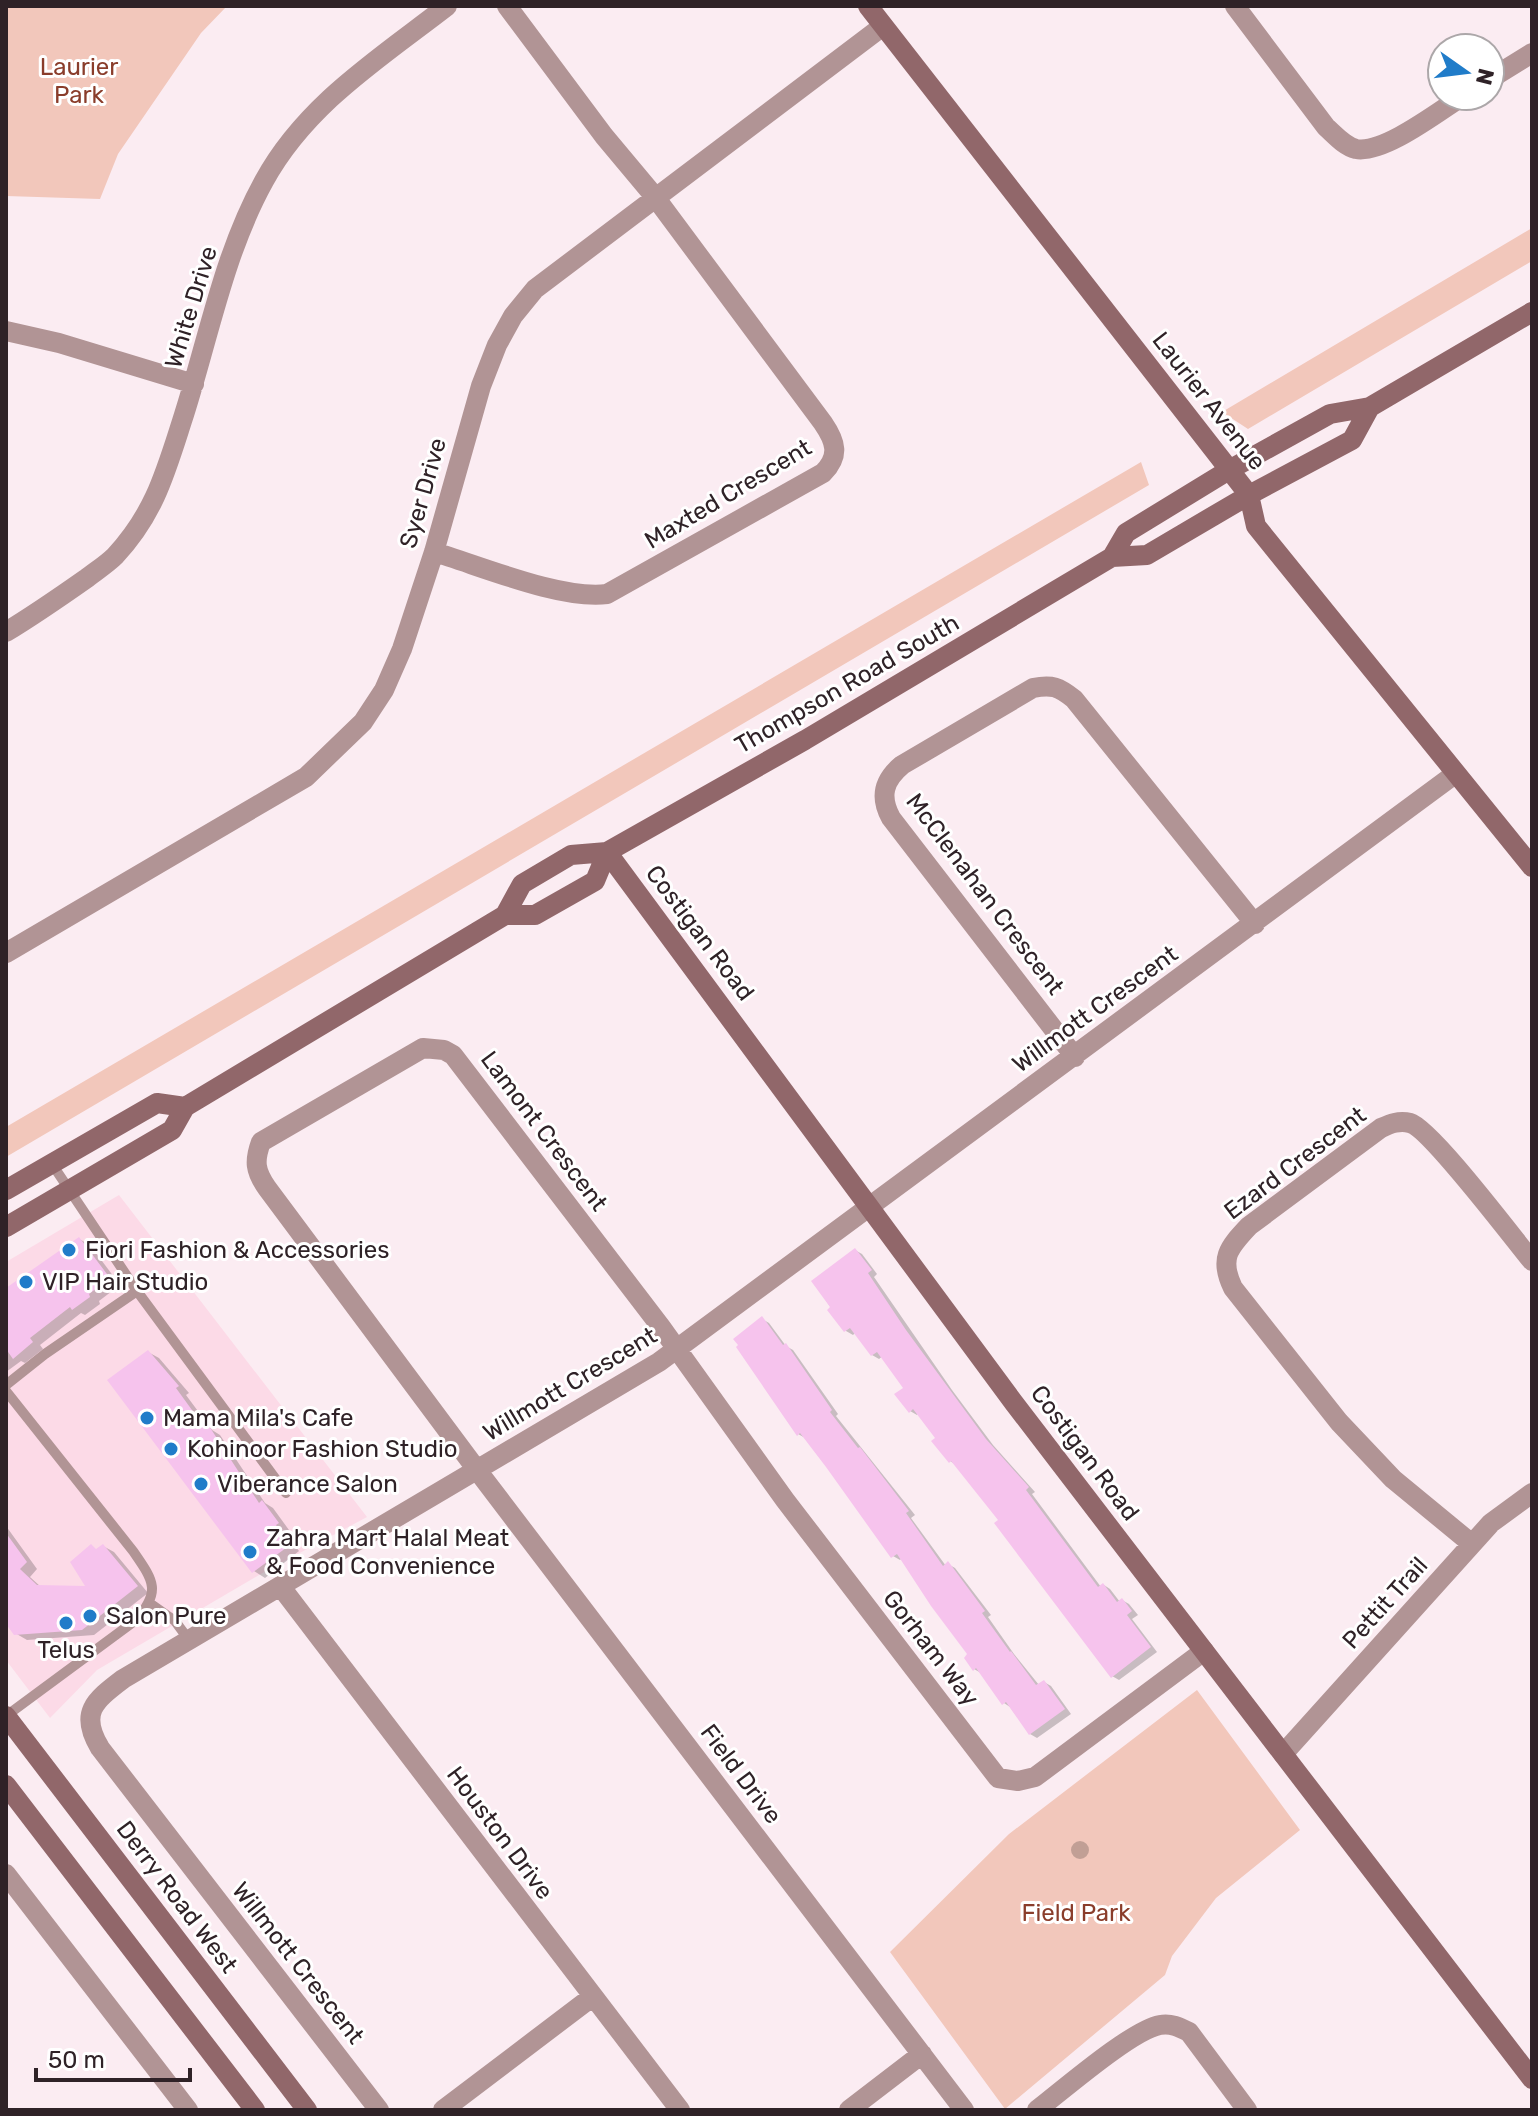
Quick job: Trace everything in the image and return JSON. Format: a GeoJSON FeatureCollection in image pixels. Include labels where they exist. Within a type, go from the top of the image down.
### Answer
{"type":"FeatureCollection","features":[{"type":"Feature","properties":{"kind":"main road","name":"Laurier Avenue"},"geometry":{"type":"LineString","coordinates":[[868,6],[1249,495],[1256,526],[1532,867]]}},
{"type":"Feature","properties":{"kind":"main road","name":"Thompson Road South"},"geometry":{"type":"LineString","coordinates":[[1112,557],[1126,533],[1229,470],[1330,414],[1370,407],[1532,312]]}},
{"type":"Feature","properties":{"kind":"main road","name":"Thompson Road South"},"geometry":{"type":"LineString","coordinates":[[6,1227],[172,1130],[185,1107],[505,915],[522,884],[571,855],[607,852],[805,740],[1112,557],[1147,555],[1249,495],[1352,440],[1370,407]]}},
{"type":"Feature","properties":{"kind":"main road","name":"Thompson Road South"},"geometry":{"type":"LineString","coordinates":[[505,915],[535,915],[595,881],[607,852]]}},
{"type":"Feature","properties":{"kind":"main road","name":"Costigan Road"},"geometry":{"type":"LineString","coordinates":[[607,852],[1014,1403],[1532,2079]]}},
{"type":"Feature","properties":{"kind":"main road","name":"Thompson Road South"},"geometry":{"type":"LineString","coordinates":[[6,1190],[157,1103],[185,1107]]}},
{"type":"Feature","properties":{"kind":"main road","name":"Derry Road West"},"geometry":{"type":"LineString","coordinates":[[6,1716],[307,2110]]}},
{"type":"Feature","properties":{"kind":"main road"},"geometry":{"type":"LineString","coordinates":[[6,1785],[255,2110]]}},
{"type":"Feature","properties":{"kind":"street","name":"White Drive"},"geometry":{"type":"LineString","coordinates":[[6,632],[46,608],[114,558],[137,529],[159,492],[194,384],[219,292],[248,214],[281,153],[315,111],[447,6]]}},
{"type":"Feature","properties":{"kind":"street"},"geometry":{"type":"LineString","coordinates":[[507,6],[604,136],[655,197]]}},
{"type":"Feature","properties":{"kind":"street"},"geometry":{"type":"LineString","coordinates":[[1235,6],[1326,127],[1355,149],[1377,147],[1436,112]]}},
{"type":"Feature","properties":{"kind":"street","name":"Syer Drive"},"geometry":{"type":"LineString","coordinates":[[6,953],[267,801],[306,777],[332,755],[363,722],[384,690],[402,649],[434,552],[481,386],[497,345],[513,316],[535,289],[883,26]]}},
{"type":"Feature","properties":{"kind":"street"},"geometry":{"type":"LineString","coordinates":[[1506,69],[1532,53]]}},
{"type":"Feature","properties":{"kind":"street","name":"Maxted Crescent"},"geometry":{"type":"LineString","coordinates":[[434,552],[550,588],[577,594],[607,594],[830,467],[834,458],[833,438],[655,197]]}},
{"type":"Feature","properties":{"kind":"street"},"geometry":{"type":"LineString","coordinates":[[6,331],[59,343],[194,384]]}},
{"type":"Feature","properties":{"kind":"street","name":"McClenahan Crescent"},"geometry":{"type":"LineString","coordinates":[[1075,1057],[891,818],[883,794],[892,774],[902,765],[1033,688],[1050,684],[1062,689],[1074,699],[1255,924]]}},
{"type":"Feature","properties":{"kind":"street","name":"Willmott Crescent"},"geometry":{"type":"LineString","coordinates":[[379,2110],[91,1733],[90,1713],[95,1703],[123,1679],[677,1350],[1455,774]]}},
{"type":"Feature","properties":{"kind":"street","name":"Lamont Crescent"},"geometry":{"type":"LineString","coordinates":[[477,1470],[259,1175],[254,1160],[261,1142],[423,1048],[444,1050],[453,1055],[677,1350]]}},
{"type":"Feature","properties":{"kind":"street","name":"Ezard Crescent"},"geometry":{"type":"LineString","coordinates":[[1472,1544],[1393,1479],[1339,1422],[1233,1288],[1225,1259],[1234,1242],[1249,1226],[1381,1128],[1395,1122],[1412,1123],[1434,1140],[1532,1261]]}},
{"type":"Feature","properties":{"kind":"street","name":"Gorham Way"},"geometry":{"type":"LineString","coordinates":[[677,1350],[785,1500],[998,1778],[1018,1781],[1035,1777],[1204,1651]]}},
{"type":"Feature","properties":{"kind":"street","name":"Field Drive"},"geometry":{"type":"LineString","coordinates":[[477,1470],[964,2110]]}},
{"type":"Feature","properties":{"kind":"street","name":"Pettit Trail"},"geometry":{"type":"LineString","coordinates":[[1283,1754],[1491,1523],[1532,1493]]}},
{"type":"Feature","properties":{"kind":"street","name":"Houston Drive"},"geometry":{"type":"LineString","coordinates":[[281,1587],[680,2110]]}},
{"type":"Feature","properties":{"kind":"street"},"geometry":{"type":"LineString","coordinates":[[6,1874],[188,2110]]}},
{"type":"Feature","properties":{"kind":"street"},"geometry":{"type":"LineString","coordinates":[[443,2110],[592,1997]]}},
{"type":"Feature","properties":{"kind":"street"},"geometry":{"type":"LineString","coordinates":[[1037,2110],[1138,2034],[1163,2024],[1176,2025],[1189,2032],[1247,2110]]}},
{"type":"Feature","properties":{"kind":"street"},"geometry":{"type":"LineString","coordinates":[[849,2110],[922,2054]]}},
{"type":"Feature","properties":{"kind":"lane"},"geometry":{"type":"LineString","coordinates":[[52,1164],[137,1291],[286,1493]]}},
{"type":"Feature","properties":{"kind":"lane"},"geometry":{"type":"LineString","coordinates":[[6,1716],[136,1620],[151,1604],[152,1587],[146,1569],[6,1388],[45,1354],[137,1291]]}},
{"type":"Feature","properties":{"kind":"lane"},"geometry":{"type":"LineString","coordinates":[[151,1604],[175,1621],[190,1641]]}},
{"type":"Feature","properties":{"kind":"shaded area"},"geometry":{"type":"Polygon","coordinates":[[[119,1195],[367,1517],[266,1571],[97,1670],[50,1718],[6,1660],[6,1262],[119,1195]]]}},
{"type":"Feature","properties":{"kind":"green space","name":"Laurier Park"},"geometry":{"type":"Polygon","coordinates":[[[6,6],[227,6],[201,33],[118,154],[100,199],[6,196],[6,6]]]}},
{"type":"Feature","properties":{"kind":"green space"},"geometry":{"type":"Polygon","coordinates":[[[1532,228],[1532,261],[1248,429],[1222,412],[1532,228]]]}},
{"type":"Feature","properties":{"kind":"green space"},"geometry":{"type":"Polygon","coordinates":[[[1141,462],[1149,485],[6,1157],[6,1127],[1141,462]]]}},
{"type":"Feature","properties":{"kind":"green space","name":"Field Park"},"geometry":{"type":"Polygon","coordinates":[[[1197,1690],[1300,1830],[1216,1898],[1172,1956],[1165,1975],[1005,2109],[890,1952],[1009,1834],[1197,1690]]]}},
{"type":"Feature","properties":{"kind":"building"},"geometry":{"type":"Polygon","coordinates":[[[79,1237],[110,1278],[89,1294],[90,1297],[72,1310],[70,1307],[30,1338],[33,1342],[13,1359],[6,1349],[6,1288],[79,1237]]]}},
{"type":"Feature","properties":{"kind":"building"},"geometry":{"type":"Polygon","coordinates":[[[855,1248],[872,1270],[868,1273],[906,1330],[986,1439],[1029,1487],[1026,1490],[1098,1587],[1103,1583],[1117,1602],[1122,1598],[1132,1611],[1127,1615],[1151,1647],[1111,1678],[994,1523],[998,1520],[931,1441],[935,1438],[913,1409],[909,1413],[894,1394],[903,1388],[877,1352],[871,1356],[850,1328],[844,1332],[827,1310],[830,1307],[811,1281],[855,1248]]]}},
{"type":"Feature","properties":{"kind":"building"},"geometry":{"type":"Polygon","coordinates":[[[762,1316],[783,1345],[786,1343],[832,1410],[830,1412],[909,1511],[906,1513],[943,1566],[948,1561],[1036,1685],[1044,1680],[1065,1709],[1029,1735],[1006,1702],[1002,1705],[976,1668],[973,1671],[964,1658],[967,1654],[897,1554],[891,1558],[800,1433],[797,1436],[736,1347],[738,1345],[733,1339],[762,1316]]]}},
{"type":"Feature","properties":{"kind":"building"},"geometry":{"type":"Polygon","coordinates":[[[148,1350],[179,1386],[176,1388],[205,1428],[209,1426],[259,1503],[262,1500],[279,1523],[276,1525],[290,1545],[252,1573],[107,1380],[148,1350]]]}},
{"type":"Feature","properties":{"kind":"building"},"geometry":{"type":"Polygon","coordinates":[[[6,1533],[27,1562],[20,1569],[37,1585],[85,1586],[70,1562],[91,1544],[96,1549],[103,1544],[138,1586],[82,1630],[14,1635],[6,1624],[6,1533]]]}},
{"type":"Feature","properties":{"kind":"place","name":"Fiori Fashion & Accessories"},"geometry":{"type":"Point","coordinates":[69,1250]}},
{"type":"Feature","properties":{"kind":"place","name":"VIP Hair Studio"},"geometry":{"type":"Point","coordinates":[26,1282]}},
{"type":"Feature","properties":{"kind":"place","name":"Mama Mila's Cafe"},"geometry":{"type":"Point","coordinates":[147,1418]}},
{"type":"Feature","properties":{"kind":"place","name":"Kohinoor Fashion Studio"},"geometry":{"type":"Point","coordinates":[171,1449]}},
{"type":"Feature","properties":{"kind":"place","name":"Viberance Salon"},"geometry":{"type":"Point","coordinates":[201,1484]}},
{"type":"Feature","properties":{"kind":"place","name":"Zahra Mart Halal Meat & Food Convenience"},"geometry":{"type":"Point","coordinates":[250,1552]}},
{"type":"Feature","properties":{"kind":"place","name":"Salon Pure"},"geometry":{"type":"Point","coordinates":[90,1616]}},
{"type":"Feature","properties":{"kind":"place","name":"Telus"},"geometry":{"type":"Point","coordinates":[66,1623]}}]}
